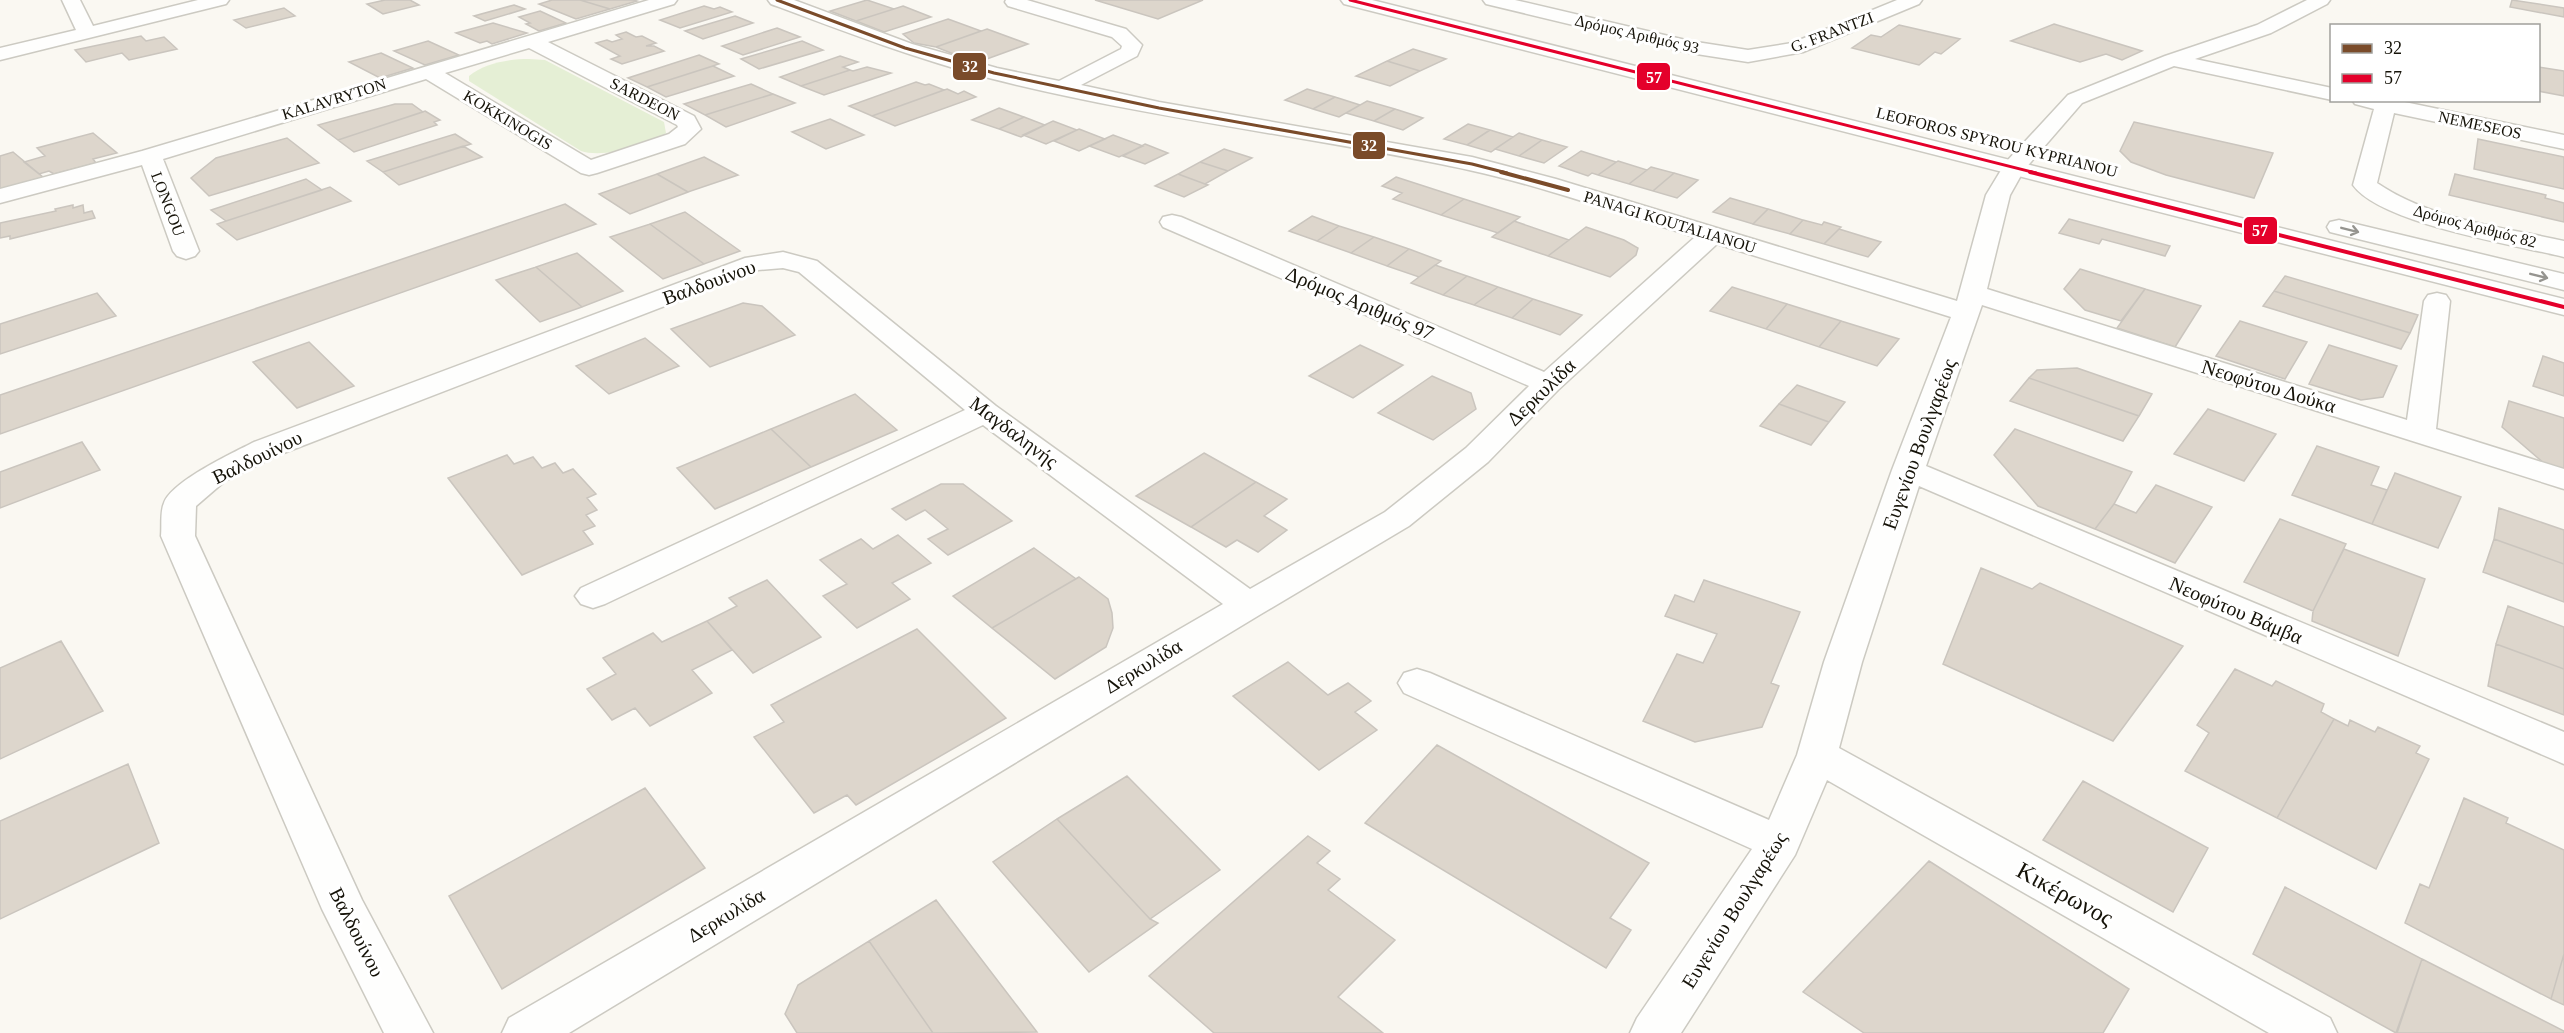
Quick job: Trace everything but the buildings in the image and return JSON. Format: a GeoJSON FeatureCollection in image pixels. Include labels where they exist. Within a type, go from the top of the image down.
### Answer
{"type":"FeatureCollection","features":[{"type":"Feature","properties":{"kind":"street"},"geometry":{"type":"LineString","coordinates":[[71,0],[87,33]]}},
{"type":"Feature","properties":{"kind":"street"},"geometry":{"type":"LineString","coordinates":[[0,54],[220,0]]}},
{"type":"Feature","properties":{"kind":"street","name":"KALAVRYTON"},"geometry":{"type":"LineString","coordinates":[[0,196],[150,156],[668,0]]}},
{"type":"Feature","properties":{"kind":"street","name":"PANAGI KOUTALIANOU"},"geometry":{"type":"LineString","coordinates":[[777,0],[905,48],[994,73],[1060,88],[1472,164],[1548,184],[1712,235],[1970,303]]}},
{"type":"Feature","properties":{"kind":"street","name":"LEOFOROS SPYROU KYPRIANOU"},"geometry":{"type":"LineString","coordinates":[[1350,0],[2564,282]]}},
{"type":"Feature","properties":{"kind":"street","name":"G. FRANTZI"},"geometry":{"type":"LineString","coordinates":[[1748,56],[1796,48],[1913,0]]}},
{"type":"Feature","properties":{"kind":"street","name":"Ευγενίου Βουλγαρέως"},"geometry":{"type":"LineString","coordinates":[[1654,1033],[1780,843],[1817,755],[1843,662],[1908,470],[1970,303],[1998,195],[2016,154],[2075,99],[2172,60],[2264,29],[2321,0]]}},
{"type":"Feature","properties":{"kind":"street"},"geometry":{"type":"LineString","coordinates":[[1014,2],[1119,33],[1132,45],[1130,52],[1060,88]]}},
{"type":"Feature","properties":{"kind":"street"},"geometry":{"type":"LineString","coordinates":[[1485,6],[1707,69]]}},
{"type":"Feature","properties":{"kind":"street","name":"Δρόμος Αριθμός 93"},"geometry":{"type":"LineString","coordinates":[[1485,6],[1690,47],[1748,56]]}},
{"type":"Feature","properties":{"kind":"street","name":"SARDEON"},"geometry":{"type":"LineString","coordinates":[[530,41],[687,121],[690,129],[677,139],[589,168]]}},
{"type":"Feature","properties":{"kind":"street"},"geometry":{"type":"LineString","coordinates":[[2172,60],[2330,94]]}},
{"type":"Feature","properties":{"kind":"street","name":"KOKKINOGIS"},"geometry":{"type":"LineString","coordinates":[[427,71],[589,168]]}},
{"type":"Feature","properties":{"kind":"street","name":"NEMESEOS"},"geometry":{"type":"LineString","coordinates":[[2371,102],[2564,142]]}},
{"type":"Feature","properties":{"kind":"street","name":"Δρόμος Αριθμός 82"},"geometry":{"type":"LineString","coordinates":[[2385,105],[2365,184],[2388,201],[2431,218],[2564,249]]}},
{"type":"Feature","properties":{"kind":"street","name":"LEOFOROS SPYROU KYPRIANOU"},"geometry":{"type":"LineString","coordinates":[[2016,154],[2564,308]]}},
{"type":"Feature","properties":{"kind":"street","name":"LONGOU"},"geometry":{"type":"LineString","coordinates":[[150,156],[186,251]]}},
{"type":"Feature","properties":{"kind":"street","name":"Δρόμος Αριθμός 97"},"geometry":{"type":"LineString","coordinates":[[1172,222],[1548,384]]}},
{"type":"Feature","properties":{"kind":"street","name":"Δερκυλίδα"},"geometry":{"type":"LineString","coordinates":[[526,1033],[1397,519],[1477,455],[1548,384],[1712,235]]}},
{"type":"Feature","properties":{"kind":"street","name":"Μαγδαληνής"},"geometry":{"type":"LineString","coordinates":[[783,260],[808,266],[986,412],[1248,605]]}},
{"type":"Feature","properties":{"kind":"street","name":"Βαλδουίνου"},"geometry":{"type":"LineString","coordinates":[[409,1033],[344,909],[178,536],[180,503],[214,474],[265,448],[754,263],[783,260]]}},
{"type":"Feature","properties":{"kind":"street"},"geometry":{"type":"LineString","coordinates":[[2420,433],[2437,301]]}},
{"type":"Feature","properties":{"kind":"street","name":"Νεοφύτου Δούκα"},"geometry":{"type":"LineString","coordinates":[[1970,303],[2420,433],[2564,479]]}},
{"type":"Feature","properties":{"kind":"street"},"geometry":{"type":"LineString","coordinates":[[593,596],[986,412]]}},
{"type":"Feature","properties":{"kind":"street","name":"Νεοφύτου Βάμβα"},"geometry":{"type":"LineString","coordinates":[[1908,470],[2564,749]]}},
{"type":"Feature","properties":{"kind":"street"},"geometry":{"type":"LineString","coordinates":[[1417,683],[1780,843]]}},
{"type":"Feature","properties":{"kind":"street","name":"Κικέρωνος"},"geometry":{"type":"LineString","coordinates":[[1817,755],[2313,1033]]}},
{"type":"Feature","properties":{"kind":"green space"},"geometry":{"type":"Polygon","coordinates":[[[529,59],[545,60],[664,122],[666,133],[649,143],[625,150],[600,153],[581,151],[469,81],[469,76],[490,65],[529,59]]]}},
{"type":"Feature","properties":{"kind":"transit line","name":"32"},"geometry":{"type":"LineString","coordinates":[[777,0],[905,48],[994,73],[1159,108],[1472,164],[1568,190]]}},
{"type":"Feature","properties":{"kind":"transit line","name":"57"},"geometry":{"type":"LineString","coordinates":[[1350,0],[2564,307]]}}]}
